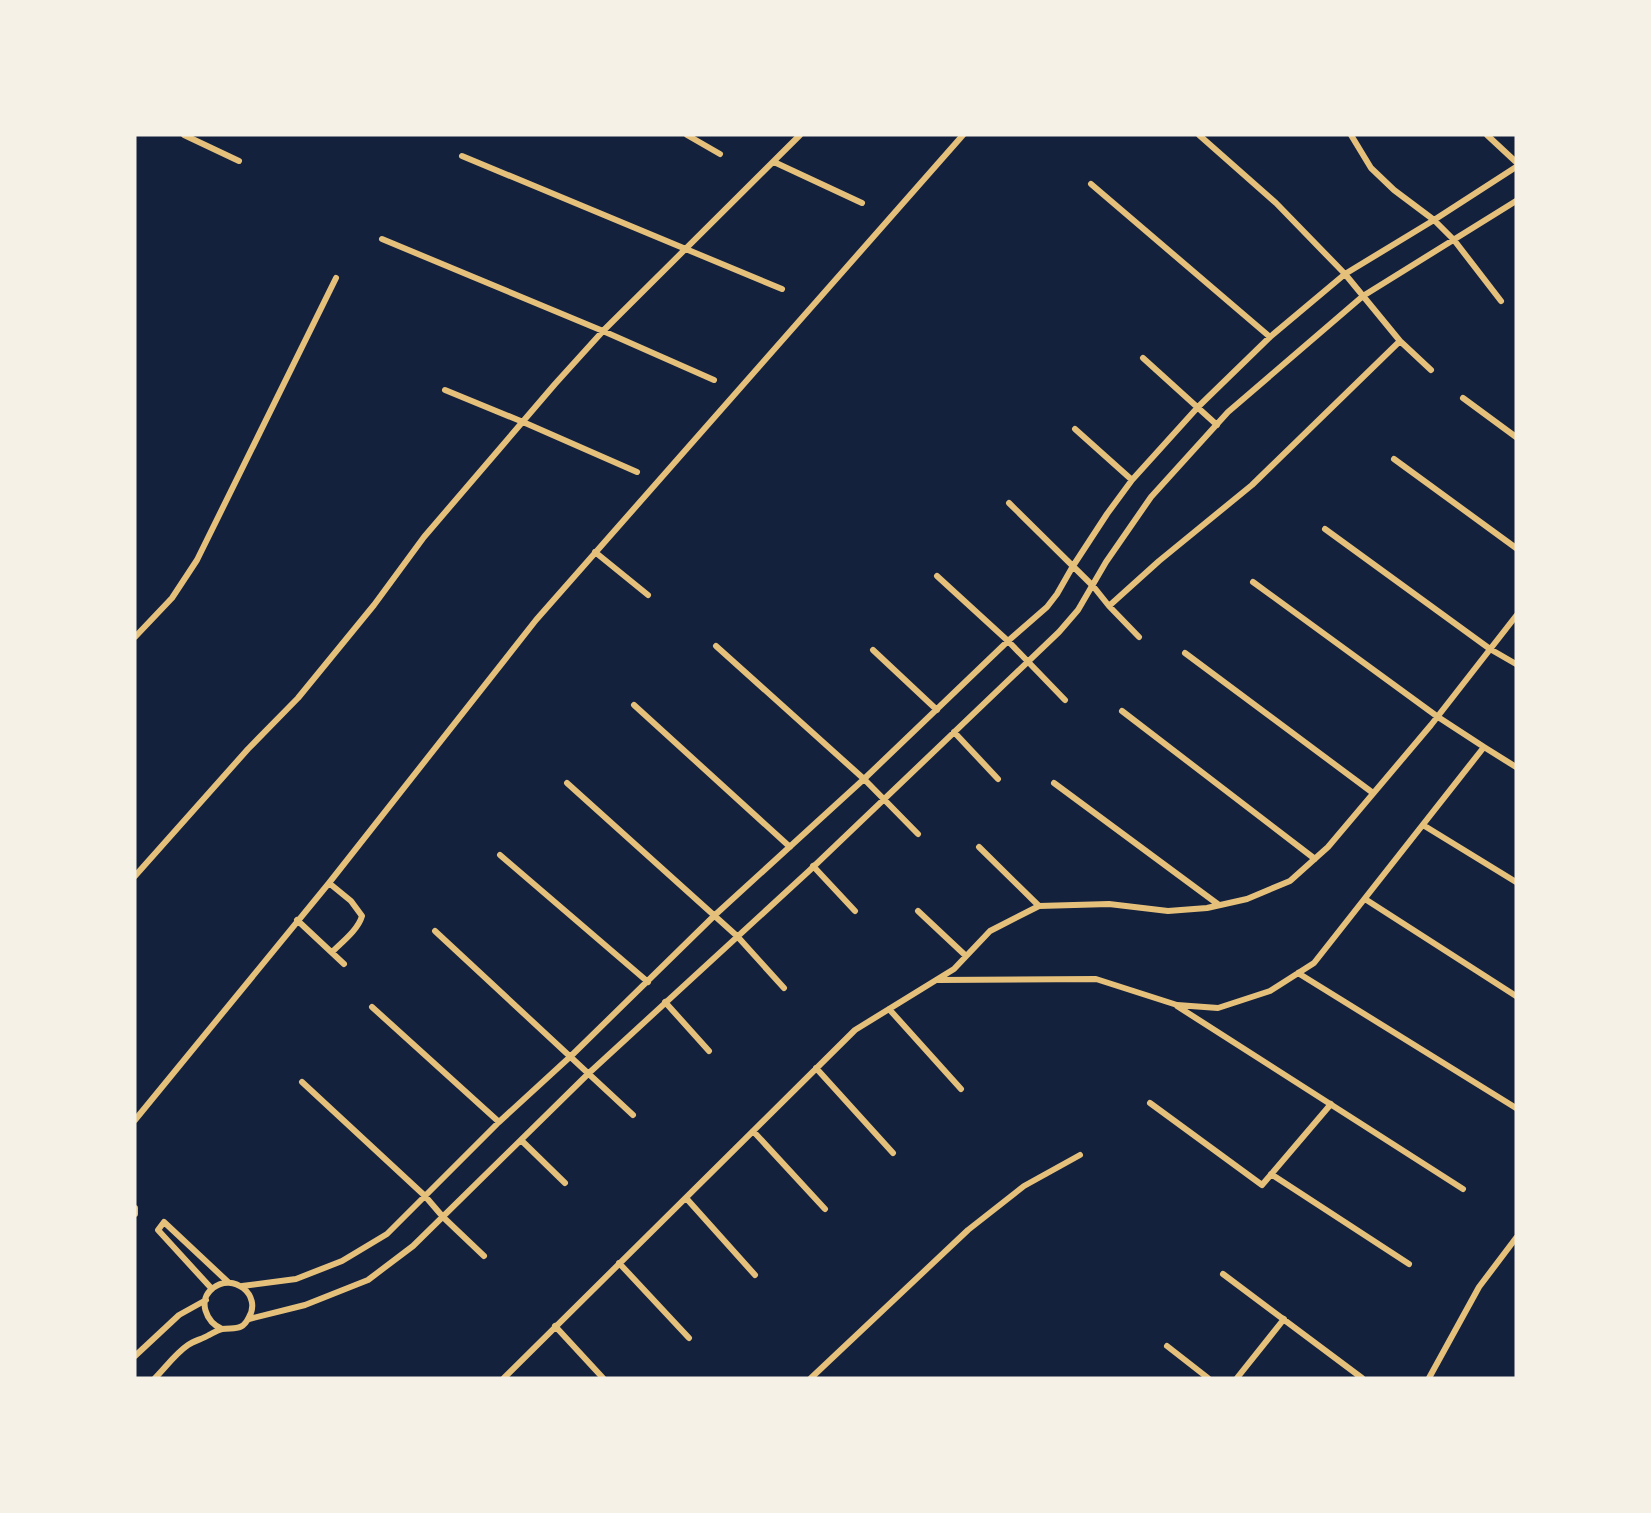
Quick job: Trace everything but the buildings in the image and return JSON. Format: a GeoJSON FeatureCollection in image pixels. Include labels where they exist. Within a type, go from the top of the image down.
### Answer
{"type":"FeatureCollection","features":[{"type":"Feature","properties":{"kind":"street"},"geometry":{"type":"LineString","coordinates":[[184,135],[239,161]]}},
{"type":"Feature","properties":{"kind":"street"},"geometry":{"type":"LineString","coordinates":[[687,135],[720,154]]}},
{"type":"Feature","properties":{"kind":"street"},"geometry":{"type":"LineString","coordinates":[[135,876],[248,749],[305,689],[374,605],[424,537],[603,331],[800,135]]}},
{"type":"Feature","properties":{"kind":"street"},"geometry":{"type":"LineString","coordinates":[[135,1120],[329,883],[536,620],[963,135]]}},
{"type":"Feature","properties":{"kind":"street"},"geometry":{"type":"LineString","coordinates":[[1199,135],[1276,203],[1346,273],[1400,341],[1431,370]]}},
{"type":"Feature","properties":{"kind":"street"},"geometry":{"type":"LineString","coordinates":[[1351,135],[1371,168],[1394,190],[1434,220],[1454,240],[1501,302]]}},
{"type":"Feature","properties":{"kind":"street"},"geometry":{"type":"LineString","coordinates":[[1487,135],[1516,162]]}},
{"type":"Feature","properties":{"kind":"street"},"geometry":{"type":"LineString","coordinates":[[462,156],[782,289]]}},
{"type":"Feature","properties":{"kind":"street"},"geometry":{"type":"LineString","coordinates":[[774,162],[862,203]]}},
{"type":"Feature","properties":{"kind":"street"},"geometry":{"type":"LineString","coordinates":[[212,1288],[158,1230],[164,1222],[228,1282],[242,1286],[296,1279],[342,1261],[387,1234],[499,1122],[571,1056],[715,915],[1047,607],[1107,514],[1132,480],[1198,407],[1270,337],[1346,273],[1516,167]]}},
{"type":"Feature","properties":{"kind":"street"},"geometry":{"type":"LineString","coordinates":[[1091,184],[1270,337]]}},
{"type":"Feature","properties":{"kind":"street"},"geometry":{"type":"LineString","coordinates":[[154,1378],[186,1346],[222,1329],[237,1329],[249,1320],[305,1305],[368,1280],[413,1246],[589,1073],[813,866],[1059,632],[1078,610],[1106,562],[1150,498],[1228,412],[1363,296],[1516,201]]}},
{"type":"Feature","properties":{"kind":"street"},"geometry":{"type":"LineString","coordinates":[[382,239],[714,380]]}},
{"type":"Feature","properties":{"kind":"street"},"geometry":{"type":"LineString","coordinates":[[135,637],[172,598],[197,560],[336,278]]}},
{"type":"Feature","properties":{"kind":"street"},"geometry":{"type":"LineString","coordinates":[[1109,606],[1159,561],[1252,485],[1400,341]]}},
{"type":"Feature","properties":{"kind":"street"},"geometry":{"type":"LineString","coordinates":[[1143,358],[1217,425]]}},
{"type":"Feature","properties":{"kind":"street"},"geometry":{"type":"LineString","coordinates":[[445,390],[637,472]]}},
{"type":"Feature","properties":{"kind":"street"},"geometry":{"type":"LineString","coordinates":[[1463,398],[1516,437]]}},
{"type":"Feature","properties":{"kind":"street"},"geometry":{"type":"LineString","coordinates":[[1075,429],[1132,480]]}},
{"type":"Feature","properties":{"kind":"street"},"geometry":{"type":"LineString","coordinates":[[1394,459],[1516,548]]}},
{"type":"Feature","properties":{"kind":"street"},"geometry":{"type":"LineString","coordinates":[[1009,503],[1093,586],[1139,637]]}},
{"type":"Feature","properties":{"kind":"street"},"geometry":{"type":"LineString","coordinates":[[1325,529],[1490,648],[1516,664]]}},
{"type":"Feature","properties":{"kind":"street"},"geometry":{"type":"LineString","coordinates":[[595,552],[648,595]]}},
{"type":"Feature","properties":{"kind":"street"},"geometry":{"type":"LineString","coordinates":[[937,576],[1008,641],[1065,700]]}},
{"type":"Feature","properties":{"kind":"street"},"geometry":{"type":"LineString","coordinates":[[1253,582],[1438,717],[1516,767]]}},
{"type":"Feature","properties":{"kind":"street"},"geometry":{"type":"LineString","coordinates":[[504,1378],[855,1030],[954,969],[990,931],[1039,906],[1109,904],[1167,911],[1247,899],[1290,881],[1328,847],[1438,717],[1516,616]]}},
{"type":"Feature","properties":{"kind":"street"},"geometry":{"type":"LineString","coordinates":[[716,646],[864,778],[918,834]]}},
{"type":"Feature","properties":{"kind":"street"},"geometry":{"type":"LineString","coordinates":[[873,650],[937,710]]}},
{"type":"Feature","properties":{"kind":"street"},"geometry":{"type":"LineString","coordinates":[[1185,653],[1373,793]]}},
{"type":"Feature","properties":{"kind":"street"},"geometry":{"type":"LineString","coordinates":[[634,705],[790,846]]}},
{"type":"Feature","properties":{"kind":"street"},"geometry":{"type":"LineString","coordinates":[[1122,711],[1315,858]]}},
{"type":"Feature","properties":{"kind":"street"},"geometry":{"type":"LineString","coordinates":[[954,732],[998,779]]}},
{"type":"Feature","properties":{"kind":"street"},"geometry":{"type":"LineString","coordinates":[[936,980],[1096,979],[1177,1005],[1218,1008],[1270,991],[1314,963],[1484,747]]}},
{"type":"Feature","properties":{"kind":"street"},"geometry":{"type":"LineString","coordinates":[[567,783],[715,915],[784,988]]}},
{"type":"Feature","properties":{"kind":"street"},"geometry":{"type":"LineString","coordinates":[[1054,783],[1219,905]]}},
{"type":"Feature","properties":{"kind":"street"},"geometry":{"type":"LineString","coordinates":[[1423,825],[1516,882]]}},
{"type":"Feature","properties":{"kind":"street"},"geometry":{"type":"LineString","coordinates":[[979,846],[1039,906]]}},
{"type":"Feature","properties":{"kind":"street"},"geometry":{"type":"LineString","coordinates":[[500,855],[648,982]]}},
{"type":"Feature","properties":{"kind":"street"},"geometry":{"type":"LineString","coordinates":[[813,866],[855,911]]}},
{"type":"Feature","properties":{"kind":"street"},"geometry":{"type":"LineString","coordinates":[[329,883],[351,901],[362,916],[353,931],[332,952]]}},
{"type":"Feature","properties":{"kind":"street"},"geometry":{"type":"LineString","coordinates":[[1365,899],[1516,996]]}},
{"type":"Feature","properties":{"kind":"street"},"geometry":{"type":"LineString","coordinates":[[918,911],[966,956]]}},
{"type":"Feature","properties":{"kind":"street"},"geometry":{"type":"LineString","coordinates":[[297,920],[344,964]]}},
{"type":"Feature","properties":{"kind":"street"},"geometry":{"type":"LineString","coordinates":[[435,931],[633,1115]]}},
{"type":"Feature","properties":{"kind":"street"},"geometry":{"type":"LineString","coordinates":[[1298,973],[1516,1108]]}},
{"type":"Feature","properties":{"kind":"street"},"geometry":{"type":"LineString","coordinates":[[665,1002],[709,1051]]}},
{"type":"Feature","properties":{"kind":"street"},"geometry":{"type":"LineString","coordinates":[[1177,1005],[1464,1189]]}},
{"type":"Feature","properties":{"kind":"street"},"geometry":{"type":"LineString","coordinates":[[372,1007],[499,1122]]}},
{"type":"Feature","properties":{"kind":"street"},"geometry":{"type":"LineString","coordinates":[[889,1009],[961,1089]]}},
{"type":"Feature","properties":{"kind":"street"},"geometry":{"type":"LineString","coordinates":[[816,1068],[893,1152]]}},
{"type":"Feature","properties":{"kind":"street"},"geometry":{"type":"LineString","coordinates":[[302,1082],[424,1196],[484,1256]]}},
{"type":"Feature","properties":{"kind":"street"},"geometry":{"type":"LineString","coordinates":[[1150,1103],[1262,1185],[1331,1104]]}},
{"type":"Feature","properties":{"kind":"street"},"geometry":{"type":"LineString","coordinates":[[753,1131],[825,1209]]}},
{"type":"Feature","properties":{"kind":"street"},"geometry":{"type":"LineString","coordinates":[[522,1141],[565,1183]]}},
{"type":"Feature","properties":{"kind":"street"},"geometry":{"type":"LineString","coordinates":[[811,1378],[968,1230],[1024,1186],[1080,1155]]}},
{"type":"Feature","properties":{"kind":"street"},"geometry":{"type":"LineString","coordinates":[[1271,1174],[1409,1264]]}},
{"type":"Feature","properties":{"kind":"street"},"geometry":{"type":"LineString","coordinates":[[686,1198],[755,1275]]}},
{"type":"Feature","properties":{"kind":"street"},"geometry":{"type":"LineString","coordinates":[[135,1208],[135,1214]]}},
{"type":"Feature","properties":{"kind":"street"},"geometry":{"type":"LineString","coordinates":[[1429,1378],[1479,1287],[1516,1238]]}},
{"type":"Feature","properties":{"kind":"street"},"geometry":{"type":"LineString","coordinates":[[620,1263],[689,1338]]}},
{"type":"Feature","properties":{"kind":"street"},"geometry":{"type":"LineString","coordinates":[[1223,1274],[1362,1378]]}},
{"type":"Feature","properties":{"kind":"street"},"geometry":{"type":"LineString","coordinates":[[222,1329],[210,1321],[206,1314],[206,1300],[212,1288],[228,1282]]}},
{"type":"Feature","properties":{"kind":"street"},"geometry":{"type":"LineString","coordinates":[[242,1286],[251,1298],[252,1313],[249,1320]]}},
{"type":"Feature","properties":{"kind":"street"},"geometry":{"type":"LineString","coordinates":[[135,1356],[179,1315],[206,1300]]}},
{"type":"Feature","properties":{"kind":"street"},"geometry":{"type":"LineString","coordinates":[[1237,1378],[1284,1319]]}},
{"type":"Feature","properties":{"kind":"street"},"geometry":{"type":"LineString","coordinates":[[555,1326],[603,1378]]}},
{"type":"Feature","properties":{"kind":"street"},"geometry":{"type":"LineString","coordinates":[[1167,1346],[1208,1378]]}}]}
